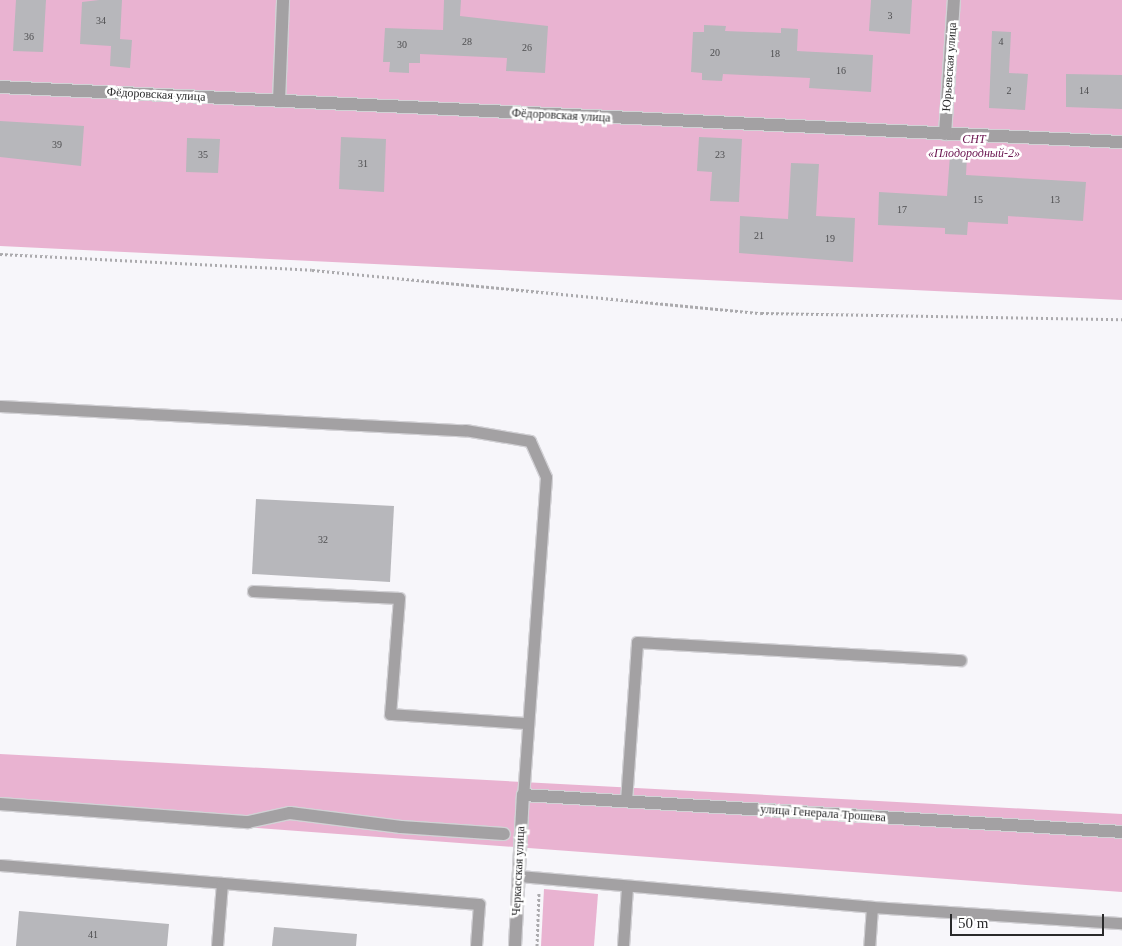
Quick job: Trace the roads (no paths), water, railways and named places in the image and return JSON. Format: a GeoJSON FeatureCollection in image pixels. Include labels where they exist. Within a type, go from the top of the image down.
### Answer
{"type":"FeatureCollection","features":[{"type":"Feature","properties":{"kind":"street"},"geometry":{"type":"LineString","coordinates":[[279,102],[283,0]]}},
{"type":"Feature","properties":{"kind":"street","name":"Юрьевская улица"},"geometry":{"type":"LineString","coordinates":[[945,134],[954,0]]}},
{"type":"Feature","properties":{"kind":"street","name":"Фёдоровская улица"},"geometry":{"type":"LineString","coordinates":[[0,87],[1122,142]]}},
{"type":"Feature","properties":{"kind":"street","name":"улица Генерала Трошева"},"geometry":{"type":"LineString","coordinates":[[523,795],[1122,832]]}},
{"type":"Feature","properties":{"kind":"street","name":"Черкасская улица"},"geometry":{"type":"LineString","coordinates":[[515,946],[523,795]]}},
{"type":"Feature","properties":{"kind":"street"},"geometry":{"type":"LineString","coordinates":[[0,804],[248,822],[290,813],[401,828],[504,834]]}},
{"type":"Feature","properties":{"kind":"lane"},"geometry":{"type":"LineString","coordinates":[[0,406],[465,430],[530,441],[546,477],[523,795]]}},
{"type":"Feature","properties":{"kind":"lane"},"geometry":{"type":"LineString","coordinates":[[253,591],[399,598],[390,714],[527,723]]}},
{"type":"Feature","properties":{"kind":"lane"},"geometry":{"type":"LineString","coordinates":[[626,801],[637,642],[961,660]]}},
{"type":"Feature","properties":{"kind":"lane"},"geometry":{"type":"LineString","coordinates":[[0,865],[479,904],[476,946]]}},
{"type":"Feature","properties":{"kind":"lane"},"geometry":{"type":"LineString","coordinates":[[519,876],[627,888],[872,907],[1122,923]]}},
{"type":"Feature","properties":{"kind":"lane"},"geometry":{"type":"LineString","coordinates":[[217,946],[222,883]]}},
{"type":"Feature","properties":{"kind":"lane"},"geometry":{"type":"LineString","coordinates":[[623,946],[627,888]]}},
{"type":"Feature","properties":{"kind":"lane"},"geometry":{"type":"LineString","coordinates":[[869,946],[872,907]]}},
{"type":"Feature","properties":{"kind":"park label","name":"СНТ «Плодородный-2»"},"geometry":{"type":"Point","coordinates":[974,147]}}]}
